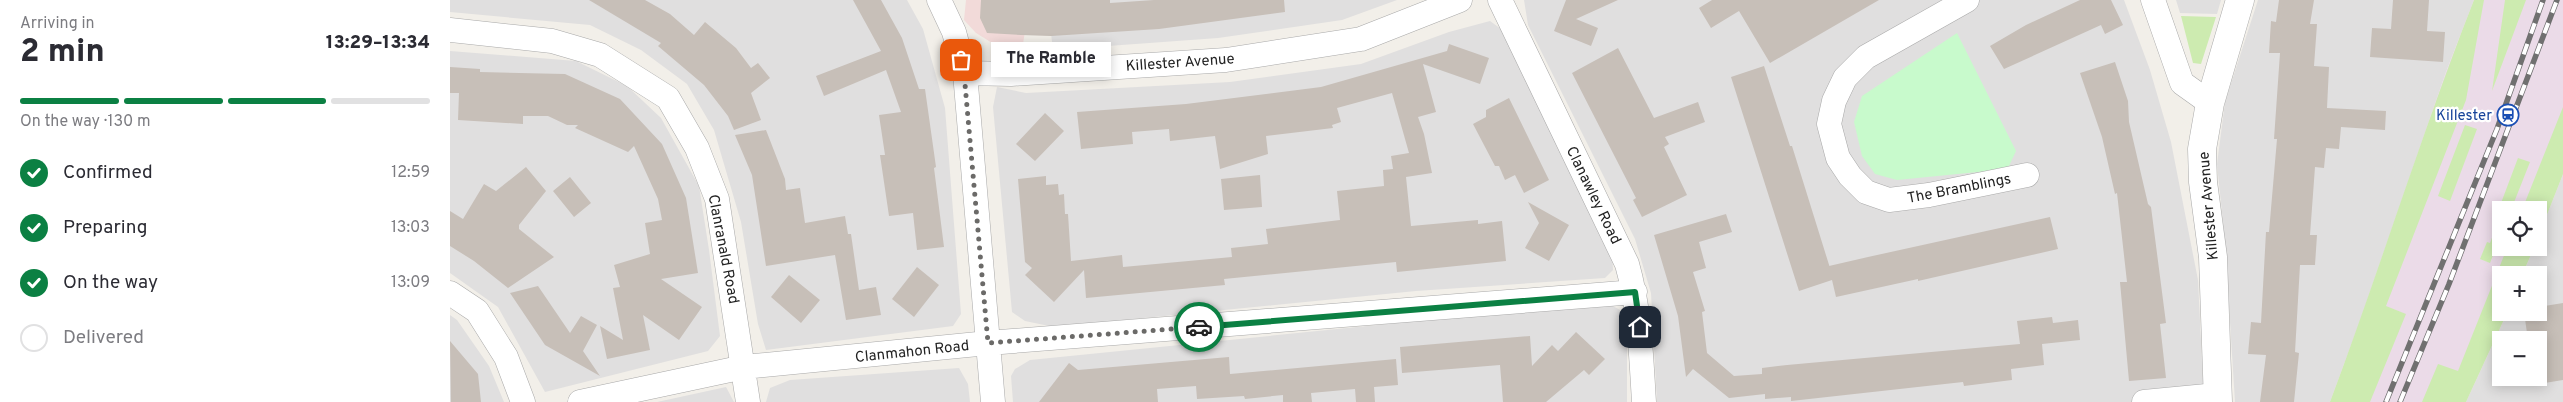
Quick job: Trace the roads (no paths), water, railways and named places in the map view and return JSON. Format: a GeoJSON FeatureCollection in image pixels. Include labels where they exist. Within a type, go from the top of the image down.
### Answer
{"type":"FeatureCollection","features":[{"type":"Feature","properties":{"kind":"street","name":"Killester Avenue"},"geometry":{"type":"LineString","coordinates":[[964,73],[1011,74],[1226,60],[1361,39],[1460,0]]}},
{"type":"Feature","properties":{"kind":"street","name":"Clanawley Road"},"geometry":{"type":"LineString","coordinates":[[1500,0],[1627,264],[1635,292],[1640,327],[1644,402]]}},
{"type":"Feature","properties":{"kind":"street","name":"The Bramblings"},"geometry":{"type":"LineString","coordinates":[[1967,0],[1866,57],[1845,78],[1834,102],[1829,124],[1838,158],[1850,176],[1866,192],[1889,200],[1929,195],[2027,175]]}},
{"type":"Feature","properties":{"kind":"street"},"geometry":{"type":"LineString","coordinates":[[2153,0],[2182,83],[2210,103]]}},
{"type":"Feature","properties":{"kind":"street","name":"Killester Avenue"},"geometry":{"type":"LineString","coordinates":[[2217,398],[2213,257],[2203,182],[2202,150],[2210,103],[2240,0]]}},
{"type":"Feature","properties":{"kind":"street"},"geometry":{"type":"LineString","coordinates":[[942,1],[954,32],[964,73],[993,402]]}},
{"type":"Feature","properties":{"kind":"street","name":"Clanranald Road"},"geometry":{"type":"LineString","coordinates":[[450,30],[552,41],[600,55],[668,98],[697,148],[717,200],[748,402]]}},
{"type":"Feature","properties":{"kind":"street","name":"Clanmahon Road"},"geometry":{"type":"LineString","coordinates":[[580,402],[744,367],[988,343],[1635,292]]}},
{"type":"Feature","properties":{"kind":"street"},"geometry":{"type":"LineString","coordinates":[[450,293],[477,311],[506,357],[523,402]]}},
{"type":"Feature","properties":{"kind":"street"},"geometry":{"type":"LineString","coordinates":[[2144,402],[2217,398]]}},
{"type":"Feature","properties":{"kind":"railway"},"geometry":{"type":"LineString","coordinates":[[2386,402],[2497,129],[2543,0]]}},
{"type":"Feature","properties":{"kind":"railway"},"geometry":{"type":"LineString","coordinates":[[2400,402],[2449,284],[2557,0]]}},
{"type":"Feature","properties":{"kind":"place","name":"The Ramble"},"geometry":{"type":"Point","coordinates":[961,60]}},
{"type":"Feature","properties":{"kind":"place","name":"Killester"},"geometry":{"type":"Point","coordinates":[2508,115]}}]}
